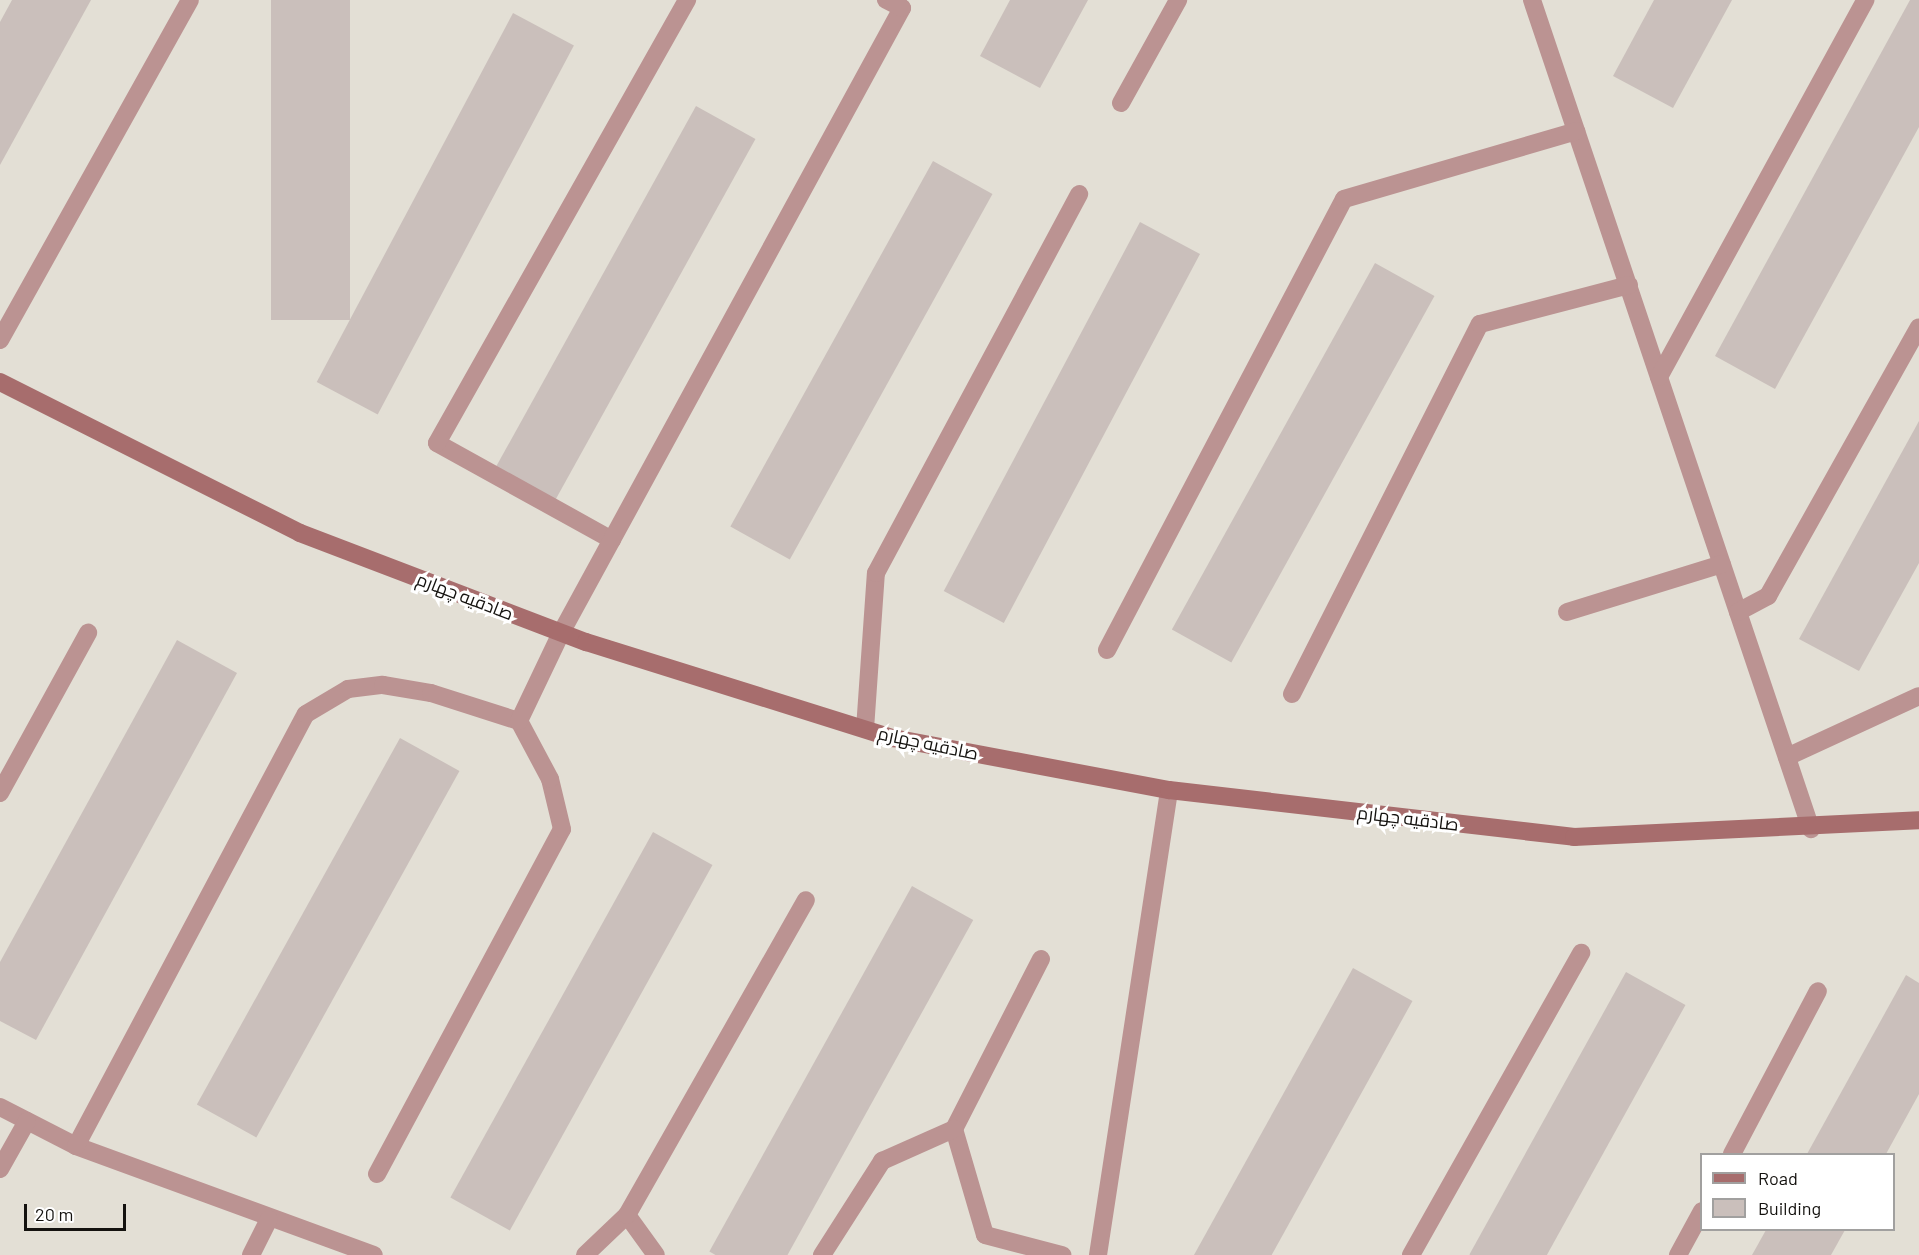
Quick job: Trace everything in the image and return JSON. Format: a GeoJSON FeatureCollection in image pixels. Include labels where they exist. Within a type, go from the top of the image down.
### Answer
{"type":"FeatureCollection","features":[{"type":"Feature","properties":{"kind":"street"},"geometry":{"type":"LineString","coordinates":[[0,340],[190,0]]}},
{"type":"Feature","properties":{"kind":"street"},"geometry":{"type":"LineString","coordinates":[[612,540],[436,443],[687,0]]}},
{"type":"Feature","properties":{"kind":"street"},"geometry":{"type":"LineString","coordinates":[[519,721],[561,633],[902,9],[886,0]]}},
{"type":"Feature","properties":{"kind":"street"},"geometry":{"type":"LineString","coordinates":[[1121,103],[1178,0]]}},
{"type":"Feature","properties":{"kind":"street"},"geometry":{"type":"LineString","coordinates":[[1532,0],[1811,829]]}},
{"type":"Feature","properties":{"kind":"street"},"geometry":{"type":"LineString","coordinates":[[1659,377],[1865,0]]}},
{"type":"Feature","properties":{"kind":"street"},"geometry":{"type":"LineString","coordinates":[[1107,650],[1344,199],[1576,131]]}},
{"type":"Feature","properties":{"kind":"street"},"geometry":{"type":"LineString","coordinates":[[865,729],[876,573],[1079,194]]}},
{"type":"Feature","properties":{"kind":"street"},"geometry":{"type":"LineString","coordinates":[[1292,694],[1480,324],[1629,285]]}},
{"type":"Feature","properties":{"kind":"street"},"geometry":{"type":"LineString","coordinates":[[1738,612],[1768,596],[1919,327]]}},
{"type":"Feature","properties":{"kind":"street","name":"صادقیه چهارم"},"geometry":{"type":"LineString","coordinates":[[0,382],[300,533],[561,633],[865,729],[1169,790],[1574,837],[1811,829],[1919,820]]}},
{"type":"Feature","properties":{"kind":"street"},"geometry":{"type":"LineString","coordinates":[[1567,612],[1722,564]]}},
{"type":"Feature","properties":{"kind":"street"},"geometry":{"type":"LineString","coordinates":[[0,793],[88,633]]}},
{"type":"Feature","properties":{"kind":"street"},"geometry":{"type":"LineString","coordinates":[[76,1146],[306,714],[348,689],[383,685],[432,693],[519,721],[550,779],[562,829],[377,1174]]}},
{"type":"Feature","properties":{"kind":"street"},"geometry":{"type":"LineString","coordinates":[[1787,757],[1919,696]]}},
{"type":"Feature","properties":{"kind":"street"},"geometry":{"type":"LineString","coordinates":[[1098,1255],[1169,790]]}},
{"type":"Feature","properties":{"kind":"street"},"geometry":{"type":"LineString","coordinates":[[585,1255],[627,1215],[806,900]]}},
{"type":"Feature","properties":{"kind":"street"},"geometry":{"type":"LineString","coordinates":[[1411,1255],[1581,953]]}},
{"type":"Feature","properties":{"kind":"street"},"geometry":{"type":"LineString","coordinates":[[822,1255],[882,1161],[954,1129],[1041,959]]}},
{"type":"Feature","properties":{"kind":"street"},"geometry":{"type":"LineString","coordinates":[[1733,1153],[1818,991]]}},
{"type":"Feature","properties":{"kind":"street"},"geometry":{"type":"LineString","coordinates":[[0,1107],[76,1146],[269,1219],[374,1255]]}},
{"type":"Feature","properties":{"kind":"street"},"geometry":{"type":"LineString","coordinates":[[0,1169],[27,1121]]}},
{"type":"Feature","properties":{"kind":"street"},"geometry":{"type":"LineString","coordinates":[[954,1129],[985,1235],[1062,1255]]}},
{"type":"Feature","properties":{"kind":"street"},"geometry":{"type":"LineString","coordinates":[[1678,1255],[1700,1213]]}},
{"type":"Feature","properties":{"kind":"street"},"geometry":{"type":"LineString","coordinates":[[627,1215],[656,1255]]}},
{"type":"Feature","properties":{"kind":"street"},"geometry":{"type":"LineString","coordinates":[[251,1255],[269,1219]]}},
{"type":"Feature","properties":{"kind":"building"},"geometry":{"type":"Polygon","coordinates":[[[12,0],[91,0],[0,165],[0,22],[12,0]]]}},
{"type":"Feature","properties":{"kind":"building"},"geometry":{"type":"Polygon","coordinates":[[[271,0],[350,0],[350,320],[271,320],[271,0]]]}},
{"type":"Feature","properties":{"kind":"building"},"geometry":{"type":"Polygon","coordinates":[[[1010,0],[1088,0],[1040,88],[980,56],[1010,0]]]}},
{"type":"Feature","properties":{"kind":"building"},"geometry":{"type":"Polygon","coordinates":[[[1654,0],[1732,0],[1673,108],[1613,76],[1654,0]]]}},
{"type":"Feature","properties":{"kind":"building"},"geometry":{"type":"Polygon","coordinates":[[[1910,0],[1919,0],[1919,127],[1775,389],[1715,356],[1910,0]]]}},
{"type":"Feature","properties":{"kind":"building"},"geometry":{"type":"Polygon","coordinates":[[[513,13],[574,45],[378,414],[317,382],[513,13]]]}},
{"type":"Feature","properties":{"kind":"building"},"geometry":{"type":"Polygon","coordinates":[[[696,106],[755,139],[553,505],[493,472],[696,106]]]}},
{"type":"Feature","properties":{"kind":"building"},"geometry":{"type":"Polygon","coordinates":[[[933,161],[992,194],[790,560],[730,527],[933,161]]]}},
{"type":"Feature","properties":{"kind":"building"},"geometry":{"type":"Polygon","coordinates":[[[1140,222],[1200,254],[1004,623],[944,591],[1140,222]]]}},
{"type":"Feature","properties":{"kind":"building"},"geometry":{"type":"Polygon","coordinates":[[[1375,263],[1434,296],[1231,662],[1172,629],[1375,263]]]}},
{"type":"Feature","properties":{"kind":"building"},"geometry":{"type":"Polygon","coordinates":[[[1919,421],[1919,563],[1859,671],[1799,639],[1919,421]]]}},
{"type":"Feature","properties":{"kind":"building"},"geometry":{"type":"Polygon","coordinates":[[[177,640],[237,673],[36,1040],[0,1021],[0,962],[177,640]]]}},
{"type":"Feature","properties":{"kind":"building"},"geometry":{"type":"Polygon","coordinates":[[[400,738],[459,771],[256,1137],[197,1104],[400,738]]]}},
{"type":"Feature","properties":{"kind":"building"},"geometry":{"type":"Polygon","coordinates":[[[653,832],[712,865],[510,1231],[450,1198],[653,832]]]}},
{"type":"Feature","properties":{"kind":"building"},"geometry":{"type":"Polygon","coordinates":[[[912,886],[973,920],[787,1255],[715,1255],[709,1252],[912,886]]]}},
{"type":"Feature","properties":{"kind":"building"},"geometry":{"type":"Polygon","coordinates":[[[1353,968],[1412,1001],[1272,1255],[1194,1255],[1353,968]]]}},
{"type":"Feature","properties":{"kind":"building"},"geometry":{"type":"Polygon","coordinates":[[[1626,972],[1685,1005],[1547,1255],[1469,1255],[1626,972]]]}},
{"type":"Feature","properties":{"kind":"building"},"geometry":{"type":"Polygon","coordinates":[[[1906,975],[1919,983],[1919,1094],[1887,1153],[1808,1153],[1906,975]]]}},
{"type":"Feature","properties":{"kind":"building"},"geometry":{"type":"Polygon","coordinates":[[[1765,1231],[1844,1231],[1831,1255],[1752,1255],[1765,1231]]]}}]}
